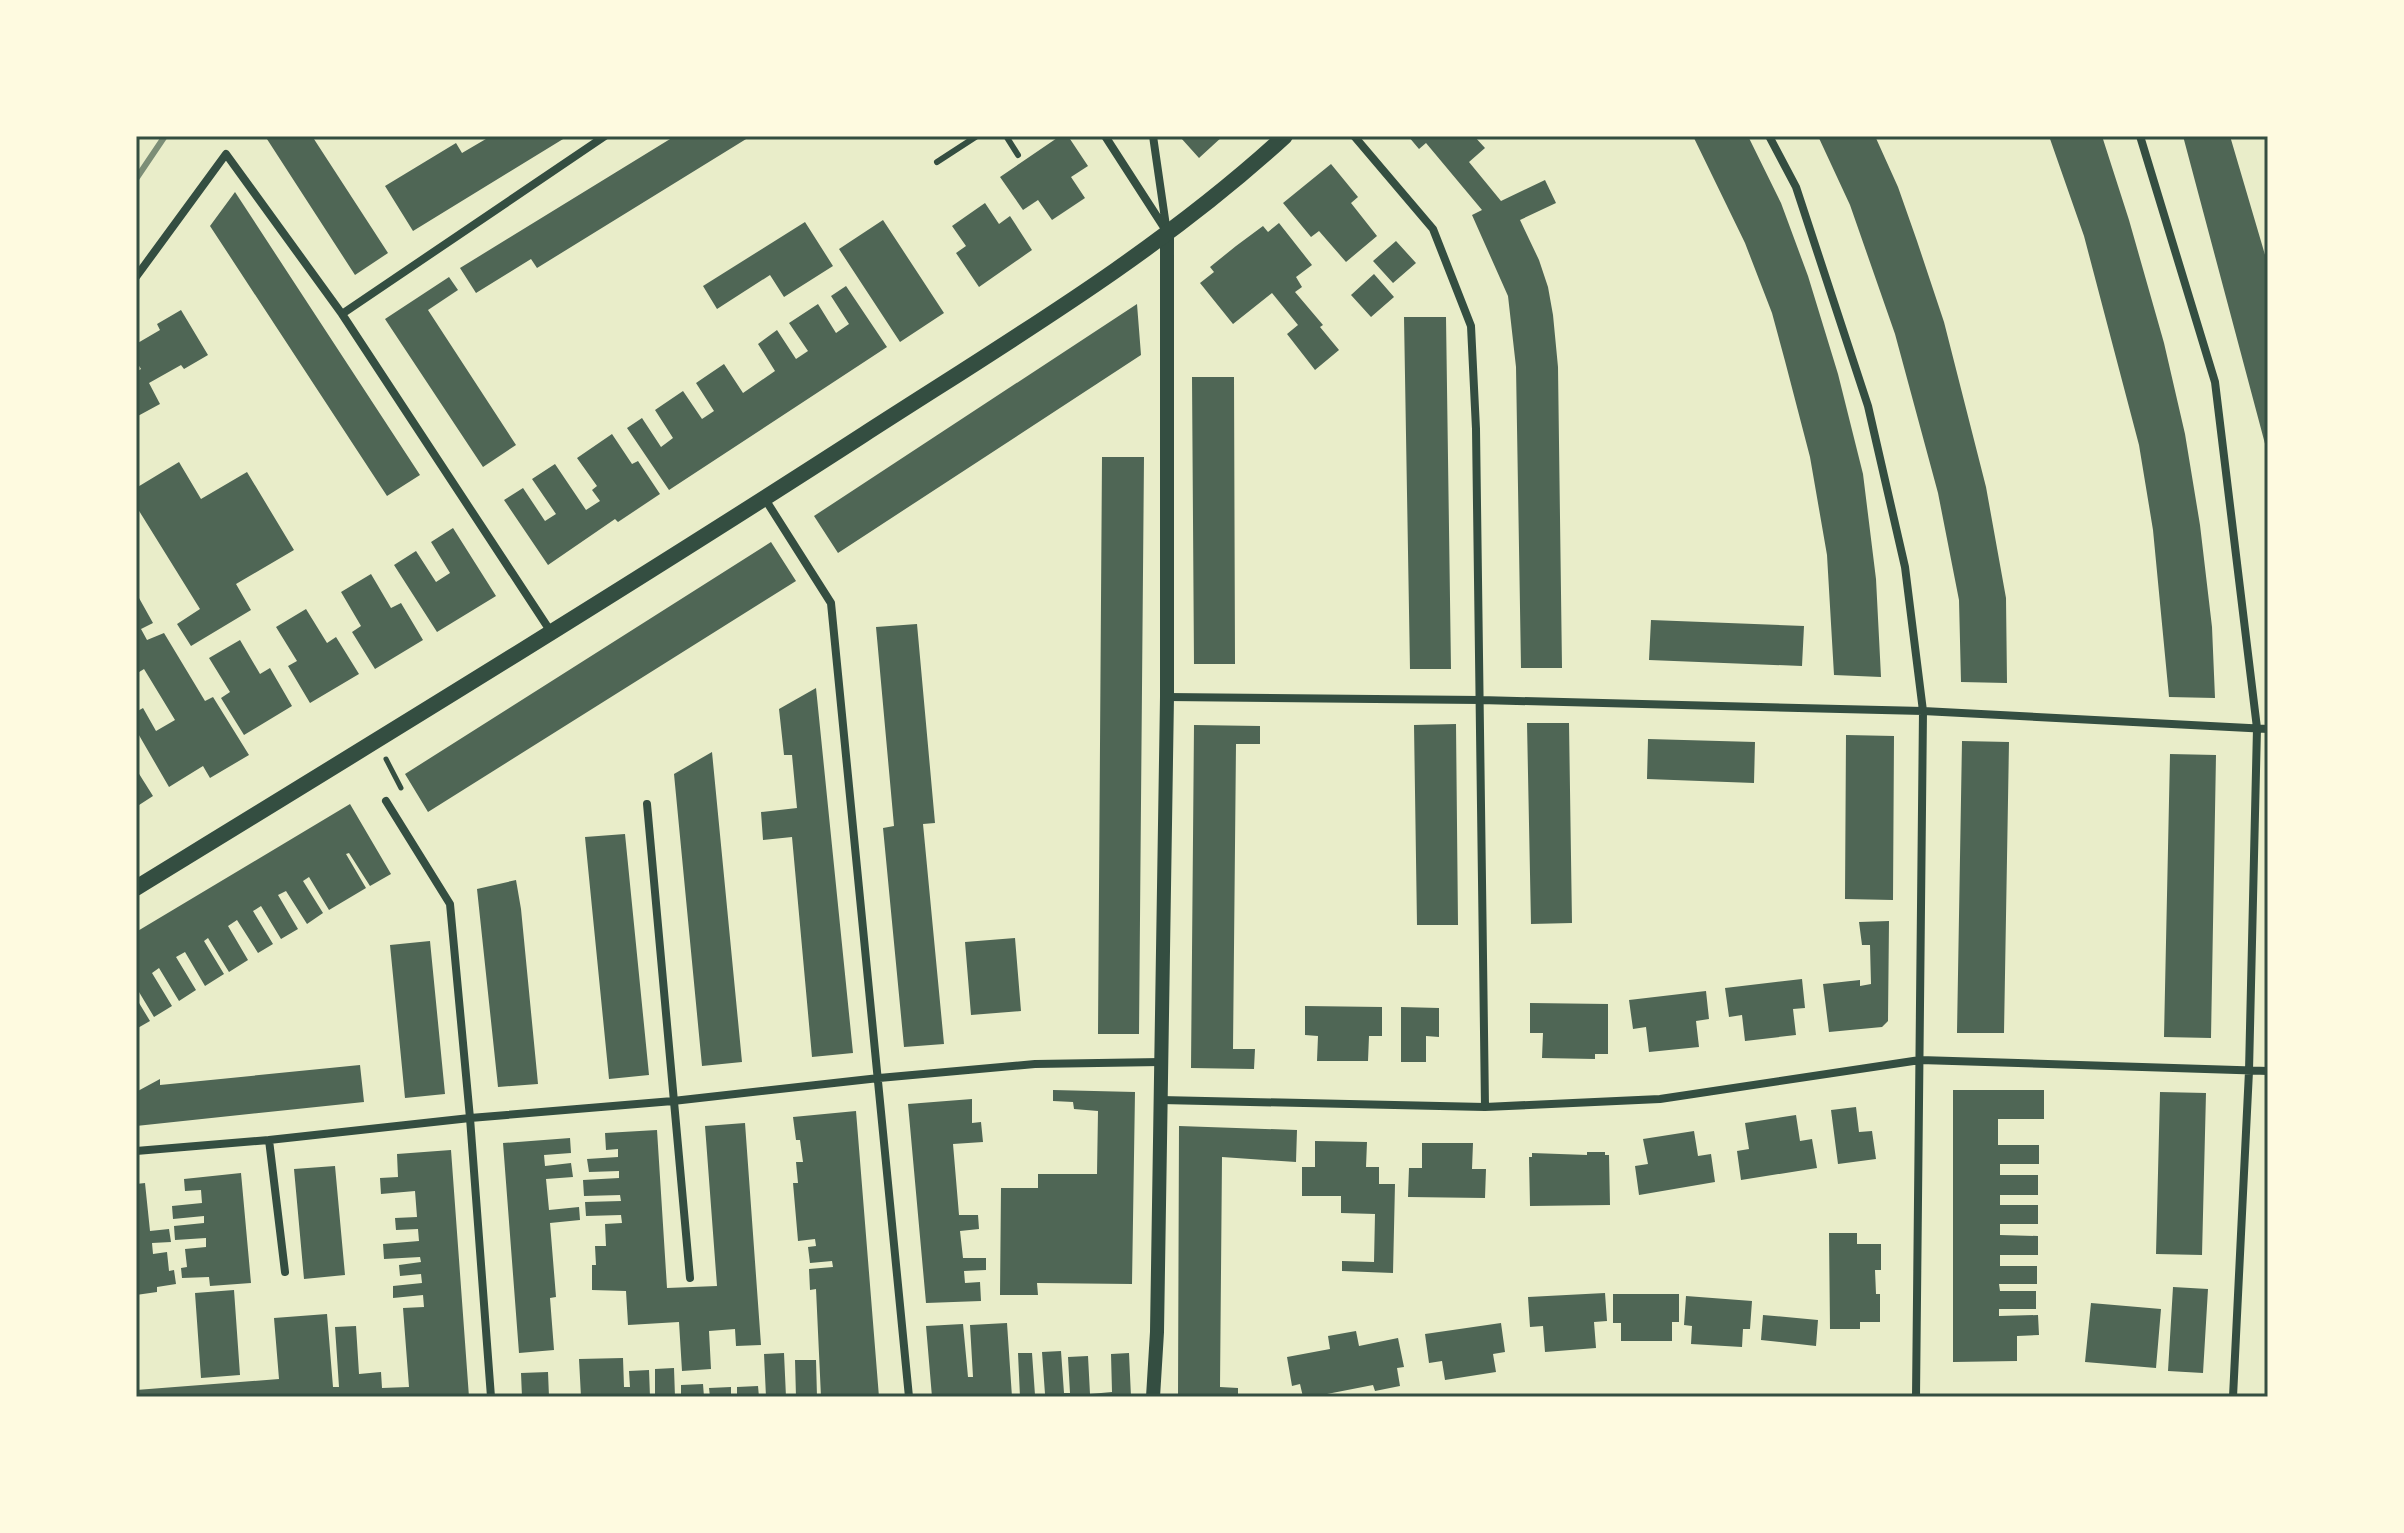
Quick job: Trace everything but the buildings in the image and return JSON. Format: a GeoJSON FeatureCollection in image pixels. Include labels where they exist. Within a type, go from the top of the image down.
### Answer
{"type":"FeatureCollection","features":[{"type":"Feature","properties":{"kind":"main road"},"geometry":{"type":"LineString","coordinates":[[136,888],[552,633],[1093,287],[1167,232],[1285,136]]}},
{"type":"Feature","properties":{"kind":"street"},"geometry":{"type":"LineString","coordinates":[[342,314],[605,136]]}},
{"type":"Feature","properties":{"kind":"street"},"geometry":{"type":"LineString","coordinates":[[1105,136],[1167,232]]}},
{"type":"Feature","properties":{"kind":"street"},"geometry":{"type":"LineString","coordinates":[[1153,136],[1167,232],[1167,697],[1157,1332],[1153,1397]]}},
{"type":"Feature","properties":{"kind":"street"},"geometry":{"type":"LineString","coordinates":[[1354,136],[1433,229],[1471,326],[1476,429],[1485,1107]]}},
{"type":"Feature","properties":{"kind":"street"},"geometry":{"type":"LineString","coordinates":[[1769,136],[1796,187],[1868,406],[1905,567],[1923,711],[1916,1397]]}},
{"type":"Feature","properties":{"kind":"street"},"geometry":{"type":"LineString","coordinates":[[2140,136],[2215,382],[2257,728],[2249,1071],[2233,1397]]}},
{"type":"Feature","properties":{"kind":"street"},"geometry":{"type":"LineString","coordinates":[[136,277],[226,154],[342,314],[552,633]]}},
{"type":"Feature","properties":{"kind":"street"},"geometry":{"type":"LineString","coordinates":[[765,498],[831,603],[909,1397]]}},
{"type":"Feature","properties":{"kind":"street"},"geometry":{"type":"LineString","coordinates":[[1167,697],[1480,700],[1923,711],[2268,729]]}},
{"type":"Feature","properties":{"kind":"street"},"geometry":{"type":"LineString","coordinates":[[386,801],[450,904],[491,1397]]}},
{"type":"Feature","properties":{"kind":"street"},"geometry":{"type":"LineString","coordinates":[[647,804],[690,1278]]}},
{"type":"Feature","properties":{"kind":"street"},"geometry":{"type":"LineString","coordinates":[[1161,1100],[1485,1107],[1660,1099],[1920,1060],[2268,1071]]}},
{"type":"Feature","properties":{"kind":"street"},"geometry":{"type":"LineString","coordinates":[[136,1151],[1035,1064],[1161,1062]]}},
{"type":"Feature","properties":{"kind":"street"},"geometry":{"type":"LineString","coordinates":[[269,1140],[285,1272]]}},
{"type":"Feature","properties":{"kind":"lane"},"geometry":{"type":"LineString","coordinates":[[937,162],[977,136]]}},
{"type":"Feature","properties":{"kind":"lane"},"geometry":{"type":"LineString","coordinates":[[1006,136],[1018,155]]}},
{"type":"Feature","properties":{"kind":"path"},"geometry":{"type":"LineString","coordinates":[[376,741],[403,787],[386,801]]}},
{"type":"Feature","properties":{"kind":"railway"},"geometry":{"type":"LineString","coordinates":[[136,179],[165,136]]}}]}
